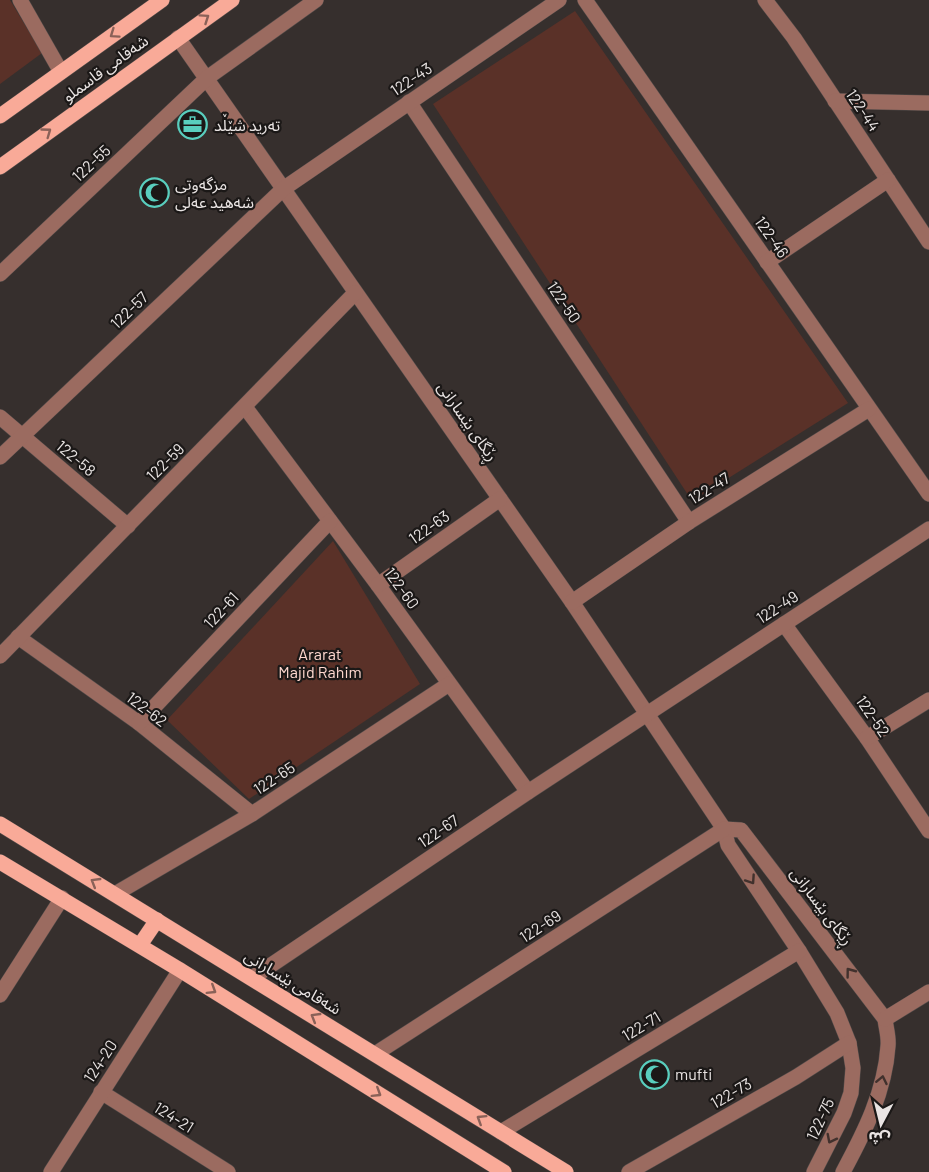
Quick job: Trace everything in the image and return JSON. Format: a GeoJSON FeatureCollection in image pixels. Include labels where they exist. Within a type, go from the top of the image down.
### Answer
{"type":"FeatureCollection","features":[{"type":"Feature","properties":{"kind":"main road","name":"شەقامی قاسملو"},"geometry":{"type":"LineString","coordinates":[[0,116],[162,0]]}},
{"type":"Feature","properties":{"kind":"main road","name":"شەقامی قاسملو"},"geometry":{"type":"LineString","coordinates":[[0,167],[232,0]]}},
{"type":"Feature","properties":{"kind":"main road","name":"شەقامی بێسارانی"},"geometry":{"type":"LineString","coordinates":[[0,824],[566,1172]]}},
{"type":"Feature","properties":{"kind":"main road"},"geometry":{"type":"LineString","coordinates":[[0,862],[140,945],[504,1172]]}},
{"type":"Feature","properties":{"kind":"main road"},"geometry":{"type":"LineString","coordinates":[[140,945],[157,920]]}},
{"type":"Feature","properties":{"kind":"street"},"geometry":{"type":"LineString","coordinates":[[20,0],[61,72]]}},
{"type":"Feature","properties":{"kind":"street","name":"122-55"},"geometry":{"type":"LineString","coordinates":[[0,274],[207,78],[315,0]]}},
{"type":"Feature","properties":{"kind":"street","name":"122-43"},"geometry":{"type":"LineString","coordinates":[[283,189],[559,0]]}},
{"type":"Feature","properties":{"kind":"street","name":"122-46"},"geometry":{"type":"LineString","coordinates":[[585,0],[929,494]]}},
{"type":"Feature","properties":{"kind":"street","name":"122-44"},"geometry":{"type":"LineString","coordinates":[[765,0],[794,38],[929,242]]}},
{"type":"Feature","properties":{"kind":"street","name":"ڕێگای بێسارانی"},"geometry":{"type":"LineString","coordinates":[[178,38],[572,602],[724,829],[728,845],[799,951],[837,1013],[849,1043]]}},
{"type":"Feature","properties":{"kind":"street"},"geometry":{"type":"LineString","coordinates":[[835,101],[929,103]]}},
{"type":"Feature","properties":{"kind":"street","name":"122-50"},"geometry":{"type":"LineString","coordinates":[[409,102],[689,522]]}},
{"type":"Feature","properties":{"kind":"street"},"geometry":{"type":"LineString","coordinates":[[767,262],[888,180]]}},
{"type":"Feature","properties":{"kind":"street","name":"122-57"},"geometry":{"type":"LineString","coordinates":[[0,457],[283,189]]}},
{"type":"Feature","properties":{"kind":"street","name":"122-59"},"geometry":{"type":"LineString","coordinates":[[0,656],[356,293]]}},
{"type":"Feature","properties":{"kind":"street","name":"122-60"},"geometry":{"type":"LineString","coordinates":[[245,407],[528,792]]}},
{"type":"Feature","properties":{"kind":"street","name":"122-47"},"geometry":{"type":"LineString","coordinates":[[572,602],[689,522],[870,409]]}},
{"type":"Feature","properties":{"kind":"street","name":"122-58"},"geometry":{"type":"LineString","coordinates":[[0,417],[128,526]]}},
{"type":"Feature","properties":{"kind":"street","name":"122-63"},"geometry":{"type":"LineString","coordinates":[[378,585],[500,499]]}},
{"type":"Feature","properties":{"kind":"street","name":"122-61"},"geometry":{"type":"LineString","coordinates":[[139,723],[330,521]]}},
{"type":"Feature","properties":{"kind":"street","name":"122-49"},"geometry":{"type":"LineString","coordinates":[[645,714],[929,530]]}},
{"type":"Feature","properties":{"kind":"street","name":"122-52"},"geometry":{"type":"LineString","coordinates":[[784,624],[867,738],[929,831]]}},
{"type":"Feature","properties":{"kind":"street","name":"122-62"},"geometry":{"type":"LineString","coordinates":[[18,637],[139,723],[252,814]]}},
{"type":"Feature","properties":{"kind":"street","name":"122-65"},"geometry":{"type":"LineString","coordinates":[[115,894],[252,814],[449,684]]}},
{"type":"Feature","properties":{"kind":"street"},"geometry":{"type":"LineString","coordinates":[[867,738],[929,699]]}},
{"type":"Feature","properties":{"kind":"street","name":"122-67"},"geometry":{"type":"LineString","coordinates":[[252,978],[645,714]]}},
{"type":"Feature","properties":{"kind":"street","name":"ڕێگای بێسارانی"},"geometry":{"type":"LineString","coordinates":[[724,829],[741,830],[885,1019]]}},
{"type":"Feature","properties":{"kind":"street","name":"122-69"},"geometry":{"type":"LineString","coordinates":[[375,1054],[724,829]]}},
{"type":"Feature","properties":{"kind":"street"},"geometry":{"type":"LineString","coordinates":[[0,995],[62,898]]}},
{"type":"Feature","properties":{"kind":"street","name":"122-71"},"geometry":{"type":"LineString","coordinates":[[501,1132],[799,951]]}},
{"type":"Feature","properties":{"kind":"street","name":"124-20"},"geometry":{"type":"LineString","coordinates":[[51,1172],[180,970]]}},
{"type":"Feature","properties":{"kind":"street"},"geometry":{"type":"LineString","coordinates":[[843,1172],[862,1136],[879,1093],[888,1044],[885,1019],[929,992]]}},
{"type":"Feature","properties":{"kind":"street","name":"122-73"},"geometry":{"type":"LineString","coordinates":[[629,1172],[796,1077],[849,1043]]}},
{"type":"Feature","properties":{"kind":"street","name":"122-75"},"geometry":{"type":"LineString","coordinates":[[814,1172],[844,1113],[851,1093],[853,1068],[849,1043]]}},
{"type":"Feature","properties":{"kind":"street","name":"124-21"},"geometry":{"type":"LineString","coordinates":[[101,1092],[228,1172]]}},
{"type":"Feature","properties":{"kind":"green space"},"geometry":{"type":"Polygon","coordinates":[[[0,0],[10,0],[42,53],[0,84],[0,0]]]}},
{"type":"Feature","properties":{"kind":"green space"},"geometry":{"type":"Polygon","coordinates":[[[575,11],[848,403],[692,501],[433,104],[575,11]]]}},
{"type":"Feature","properties":{"kind":"green space","name":"Ararat Majid Rahim"},"geometry":{"type":"Polygon","coordinates":[[[333,541],[420,684],[249,799],[167,720],[333,541]]]}},
{"type":"Feature","properties":{"kind":"place","name":"تەرید شێڵد"},"geometry":{"type":"Point","coordinates":[193,125]}},
{"type":"Feature","properties":{"kind":"place","name":"مزگەوتی شەهید عەلی"},"geometry":{"type":"Point","coordinates":[154,193]}},
{"type":"Feature","properties":{"kind":"place","name":"mufti"},"geometry":{"type":"Point","coordinates":[654,1074]}}]}
